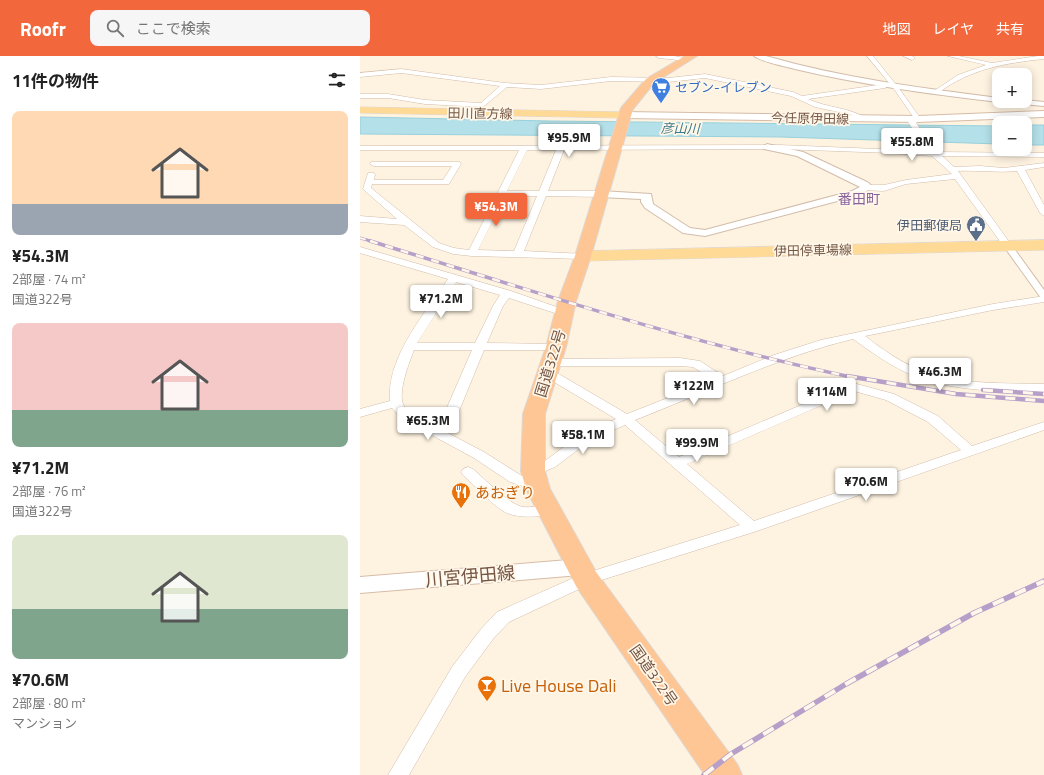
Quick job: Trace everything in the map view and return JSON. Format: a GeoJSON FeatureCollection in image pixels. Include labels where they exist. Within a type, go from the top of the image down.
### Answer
{"type":"FeatureCollection","features":[{"type":"Feature","properties":{"kind":"highway","name":"国道322号"},"geometry":{"type":"LineString","coordinates":[[689,58],[652,80],[633,99],[627,108],[583,256],[564,313],[552,361],[534,414],[534,475],[538,489],[583,573],[725,775]]}},
{"type":"Feature","properties":{"kind":"main road","name":"田川直方線"},"geometry":{"type":"LineString","coordinates":[[360,110],[624,117]]}},
{"type":"Feature","properties":{"kind":"main road","name":"今任原伊田線"},"geometry":{"type":"LineString","coordinates":[[624,117],[915,120],[1044,114]]}},
{"type":"Feature","properties":{"kind":"main road","name":"伊田停車場線"},"geometry":{"type":"LineString","coordinates":[[583,256],[1044,245]]}},
{"type":"Feature","properties":{"kind":"main road","name":"川宮伊田線"},"geometry":{"type":"LineString","coordinates":[[360,585],[583,573]]}},
{"type":"Feature","properties":{"kind":"street"},"geometry":{"type":"LineString","coordinates":[[659,56],[689,58]]}},
{"type":"Feature","properties":{"kind":"street"},"geometry":{"type":"LineString","coordinates":[[758,56],[845,79],[896,88],[992,99]]}},
{"type":"Feature","properties":{"kind":"street"},"geometry":{"type":"LineString","coordinates":[[870,56],[896,88],[934,153],[954,173],[1044,296]]}},
{"type":"Feature","properties":{"kind":"street"},"geometry":{"type":"LineString","coordinates":[[906,56],[912,58]]}},
{"type":"Feature","properties":{"kind":"street"},"geometry":{"type":"LineString","coordinates":[[951,56],[994,65]]}},
{"type":"Feature","properties":{"kind":"street"},"geometry":{"type":"LineString","coordinates":[[1013,56],[1022,60]]}},
{"type":"Feature","properties":{"kind":"street"},"geometry":{"type":"LineString","coordinates":[[936,92],[948,82],[967,72],[994,65],[1044,58]]}},
{"type":"Feature","properties":{"kind":"street"},"geometry":{"type":"LineString","coordinates":[[360,75],[401,71],[505,85],[541,88],[611,79],[668,80],[705,76],[793,94],[817,106],[854,113],[864,119]]}},
{"type":"Feature","properties":{"kind":"street"},"geometry":{"type":"LineString","coordinates":[[360,96],[388,96],[425,102],[483,105],[505,85]]}},
{"type":"Feature","properties":{"kind":"street"},"geometry":{"type":"LineString","coordinates":[[801,98],[885,86]]}},
{"type":"Feature","properties":{"kind":"street"},"geometry":{"type":"LineString","coordinates":[[1032,103],[1044,104]]}},
{"type":"Feature","properties":{"kind":"street"},"geometry":{"type":"LineString","coordinates":[[360,148],[561,148],[615,146],[767,147],[1044,155]]}},
{"type":"Feature","properties":{"kind":"street"},"geometry":{"type":"LineString","coordinates":[[767,147],[800,154],[863,184],[866,188]]}},
{"type":"Feature","properties":{"kind":"street"},"geometry":{"type":"LineString","coordinates":[[378,148],[367,189],[436,245],[453,251],[472,253],[583,256]]}},
{"type":"Feature","properties":{"kind":"street"},"geometry":{"type":"LineString","coordinates":[[472,253],[524,148]]}},
{"type":"Feature","properties":{"kind":"street"},"geometry":{"type":"LineString","coordinates":[[518,254],[561,148]]}},
{"type":"Feature","properties":{"kind":"street"},"geometry":{"type":"LineString","coordinates":[[369,182],[446,182],[457,164],[374,164]]}},
{"type":"Feature","properties":{"kind":"street"},"geometry":{"type":"LineString","coordinates":[[501,193],[647,196],[646,202],[649,206],[687,231],[705,233],[856,193],[866,188],[884,188],[906,182],[954,173],[1004,170],[1044,165]]}},
{"type":"Feature","properties":{"kind":"street"},"geometry":{"type":"LineString","coordinates":[[1020,168],[1041,201],[1044,213]]}},
{"type":"Feature","properties":{"kind":"street"},"geometry":{"type":"LineString","coordinates":[[360,219],[406,222]]}},
{"type":"Feature","properties":{"kind":"street"},"geometry":{"type":"LineString","coordinates":[[360,250],[453,279],[507,293],[564,313]]}},
{"type":"Feature","properties":{"kind":"street"},"geometry":{"type":"LineString","coordinates":[[453,279],[409,346],[399,373],[397,406],[407,416],[479,455],[515,479],[522,481],[534,475],[586,437],[626,419],[778,358],[825,342],[855,335],[993,307],[1044,299]]}},
{"type":"Feature","properties":{"kind":"street"},"geometry":{"type":"LineString","coordinates":[[434,431],[448,421],[498,306],[507,293]]}},
{"type":"Feature","properties":{"kind":"street"},"geometry":{"type":"LineString","coordinates":[[855,335],[910,370],[927,377],[981,385],[1044,388]]}},
{"type":"Feature","properties":{"kind":"street"},"geometry":{"type":"LineString","coordinates":[[409,346],[480,346],[552,361],[680,362],[696,364],[722,381]]}},
{"type":"Feature","properties":{"kind":"street"},"geometry":{"type":"LineString","coordinates":[[552,361],[626,419],[752,527]]}},
{"type":"Feature","properties":{"kind":"street"},"geometry":{"type":"LineString","coordinates":[[678,463],[853,387],[890,397],[933,419],[971,452]]}},
{"type":"Feature","properties":{"kind":"street"},"geometry":{"type":"LineString","coordinates":[[360,413],[397,404]]}},
{"type":"Feature","properties":{"kind":"street"},"geometry":{"type":"LineString","coordinates":[[398,775],[465,662],[493,627],[503,617],[583,573],[752,527],[1044,426]]}},
{"type":"Feature","properties":{"kind":"street"},"geometry":{"type":"LineString","coordinates":[[468,472],[510,508],[524,512],[549,510]]}},
{"type":"Feature","properties":{"kind":"water","name":"彦山川"},"geometry":{"type":"Polygon","coordinates":[[[360,117],[550,121],[992,126],[992,144],[781,137],[360,134],[360,117]]]}},
{"type":"Feature","properties":{"kind":"water"},"geometry":{"type":"Polygon","coordinates":[[[1032,125],[1044,125],[1044,145],[1032,145],[1032,125]]]}},
{"type":"Feature","properties":{"kind":"railway"},"geometry":{"type":"LineString","coordinates":[[360,238],[374,242]]}},
{"type":"Feature","properties":{"kind":"railway"},"geometry":{"type":"LineString","coordinates":[[370,241],[609,315],[669,332],[851,377]]}},
{"type":"Feature","properties":{"kind":"railway"},"geometry":{"type":"LineString","coordinates":[[847,376],[956,394],[1044,401]]}},
{"type":"Feature","properties":{"kind":"railway"},"geometry":{"type":"LineString","coordinates":[[983,390],[1044,394]]}},
{"type":"Feature","properties":{"kind":"railway"},"geometry":{"type":"LineString","coordinates":[[704,775],[731,754],[846,684],[974,613],[1044,581]]}},
{"type":"Feature","properties":{"kind":"place","name":"セブン-イレブン"},"geometry":{"type":"Point","coordinates":[661,104]}},
{"type":"Feature","properties":{"kind":"place","name":"伊田郵便局"},"geometry":{"type":"Point","coordinates":[976,242]}},
{"type":"Feature","properties":{"kind":"place","name":"あおぎり"},"geometry":{"type":"Point","coordinates":[461,509]}},
{"type":"Feature","properties":{"kind":"place","name":"Live House Dali"},"geometry":{"type":"Point","coordinates":[487,702]}},
{"type":"Feature","properties":{"kind":"district","name":"番田町"},"geometry":{"type":"Point","coordinates":[859,198]}}]}
